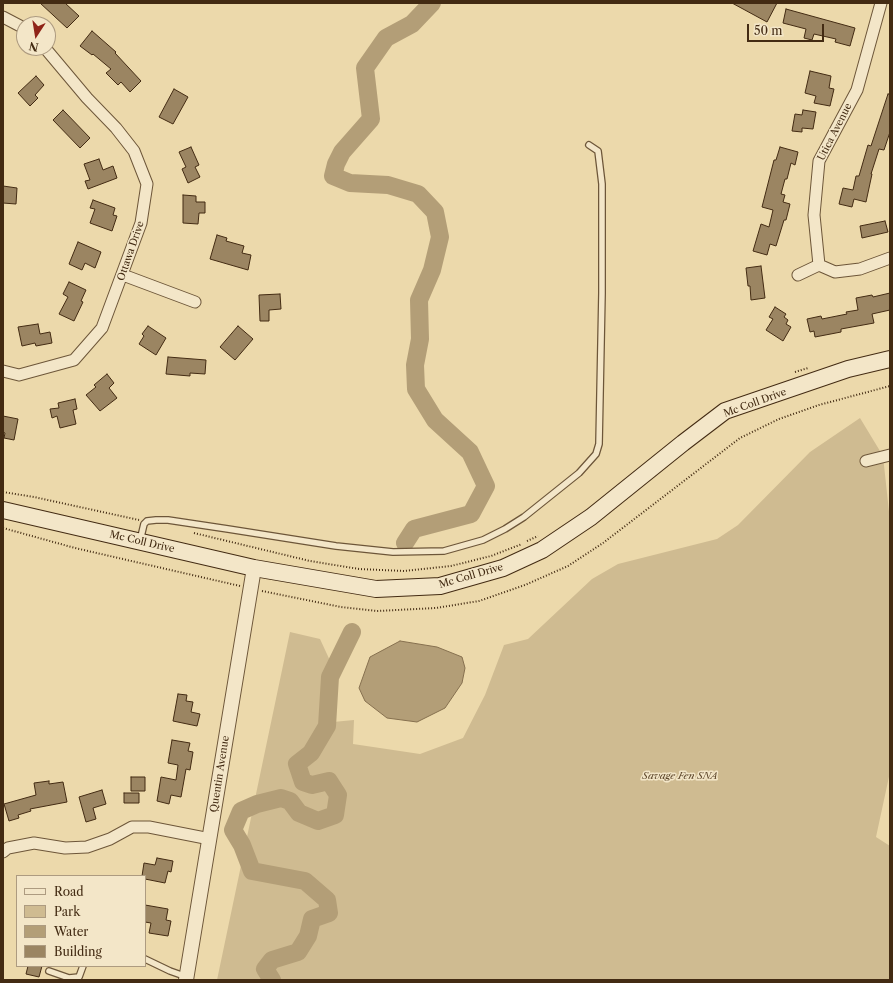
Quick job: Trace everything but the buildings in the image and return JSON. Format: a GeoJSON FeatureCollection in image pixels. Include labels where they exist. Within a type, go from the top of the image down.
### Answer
{"type":"FeatureCollection","features":[{"type":"Feature","properties":{"kind":"main road","name":"Mc Coll Drive"},"geometry":{"type":"LineString","coordinates":[[3,510],[254,568],[376,589],[440,586],[503,568],[542,550],[592,517],[683,443],[725,412],[848,370],[890,359]]}},
{"type":"Feature","properties":{"kind":"street"},"geometry":{"type":"LineString","coordinates":[[881,3],[890,5]]}},
{"type":"Feature","properties":{"kind":"street","name":"Utica Avenue"},"geometry":{"type":"LineString","coordinates":[[819,265],[814,215],[819,161],[857,90],[881,3]]}},
{"type":"Feature","properties":{"kind":"street"},"geometry":{"type":"LineString","coordinates":[[3,17],[16,24]]}},
{"type":"Feature","properties":{"kind":"street","name":"Ottawa Drive"},"geometry":{"type":"LineString","coordinates":[[3,371],[19,375],[74,360],[102,328],[123,275],[141,223],[146,184],[134,151],[116,128],[87,98],[52,56]]}},
{"type":"Feature","properties":{"kind":"street"},"geometry":{"type":"LineString","coordinates":[[798,275],[819,265],[835,272],[860,269],[890,258]]}},
{"type":"Feature","properties":{"kind":"street"},"geometry":{"type":"LineString","coordinates":[[123,275],[195,302]]}},
{"type":"Feature","properties":{"kind":"street"},"geometry":{"type":"LineString","coordinates":[[866,461],[890,454]]}},
{"type":"Feature","properties":{"kind":"street","name":"Quentin Avenue"},"geometry":{"type":"LineString","coordinates":[[187,979],[254,568]]}},
{"type":"Feature","properties":{"kind":"street"},"geometry":{"type":"LineString","coordinates":[[3,852],[8,848],[34,843],[65,848],[87,847],[110,839],[132,828],[149,827],[210,839]]}},
{"type":"Feature","properties":{"kind":"lane"},"geometry":{"type":"LineString","coordinates":[[140,541],[144,524],[156,520],[175,521],[336,546],[373,550],[393,552],[444,551],[464,547],[483,540],[505,529],[524,517],[579,473],[596,454],[599,444],[602,293],[602,184],[598,151],[589,145]]}},
{"type":"Feature","properties":{"kind":"lane"},"geometry":{"type":"LineString","coordinates":[[146,960],[187,979]]}},
{"type":"Feature","properties":{"kind":"lane"},"geometry":{"type":"LineString","coordinates":[[49,971],[69,978],[80,976],[83,967]]}},
{"type":"Feature","properties":{"kind":"path"},"geometry":{"type":"LineString","coordinates":[[794,373],[809,368]]}},
{"type":"Feature","properties":{"kind":"path"},"geometry":{"type":"LineString","coordinates":[[3,528],[75,548],[341,607],[377,611],[436,608],[479,601],[525,585],[568,566],[603,542],[740,438],[779,419],[819,405],[890,386]]}},
{"type":"Feature","properties":{"kind":"path"},"geometry":{"type":"LineString","coordinates":[[3,492],[34,497],[147,522]]}},
{"type":"Feature","properties":{"kind":"path"},"geometry":{"type":"LineString","coordinates":[[192,532],[310,561],[359,569],[404,571],[451,566],[491,556],[524,543],[543,533]]}},
{"type":"Feature","properties":{"kind":"green space","name":"Savage Fen SNA"},"geometry":{"type":"Polygon","coordinates":[[[860,418],[883,456],[890,521],[890,772],[876,837],[890,846],[890,980],[217,980],[290,632],[320,639],[338,678],[327,690],[333,722],[354,720],[353,744],[420,754],[463,738],[485,695],[504,645],[528,639],[592,579],[618,564],[717,539],[738,525],[810,452],[860,418]]]}},
{"type":"Feature","properties":{"kind":"water"},"geometry":{"type":"Polygon","coordinates":[[[400,641],[437,647],[462,657],[465,668],[462,683],[445,708],[417,722],[387,718],[365,701],[359,688],[370,657],[400,641]]]}},
{"type":"Feature","properties":{"kind":"waterway"},"geometry":{"type":"LineString","coordinates":[[405,543],[414,529],[471,514],[486,486],[470,452],[435,420],[416,389],[415,365],[420,339],[419,300],[432,270],[440,237],[435,212],[418,194],[388,185],[350,183],[333,176],[336,164],[342,152],[371,119],[365,68],[386,38],[412,24],[432,3]]}},
{"type":"Feature","properties":{"kind":"waterway"},"geometry":{"type":"LineString","coordinates":[[272,980],[265,969],[272,960],[298,952],[308,936],[312,919],[329,913],[327,900],[305,881],[252,871],[242,845],[233,830],[241,811],[257,804],[281,798],[290,801],[299,813],[318,821],[335,815],[338,795],[329,781],[312,785],[303,782],[297,764],[311,753],[327,726],[330,677],[352,632]]}}]}
